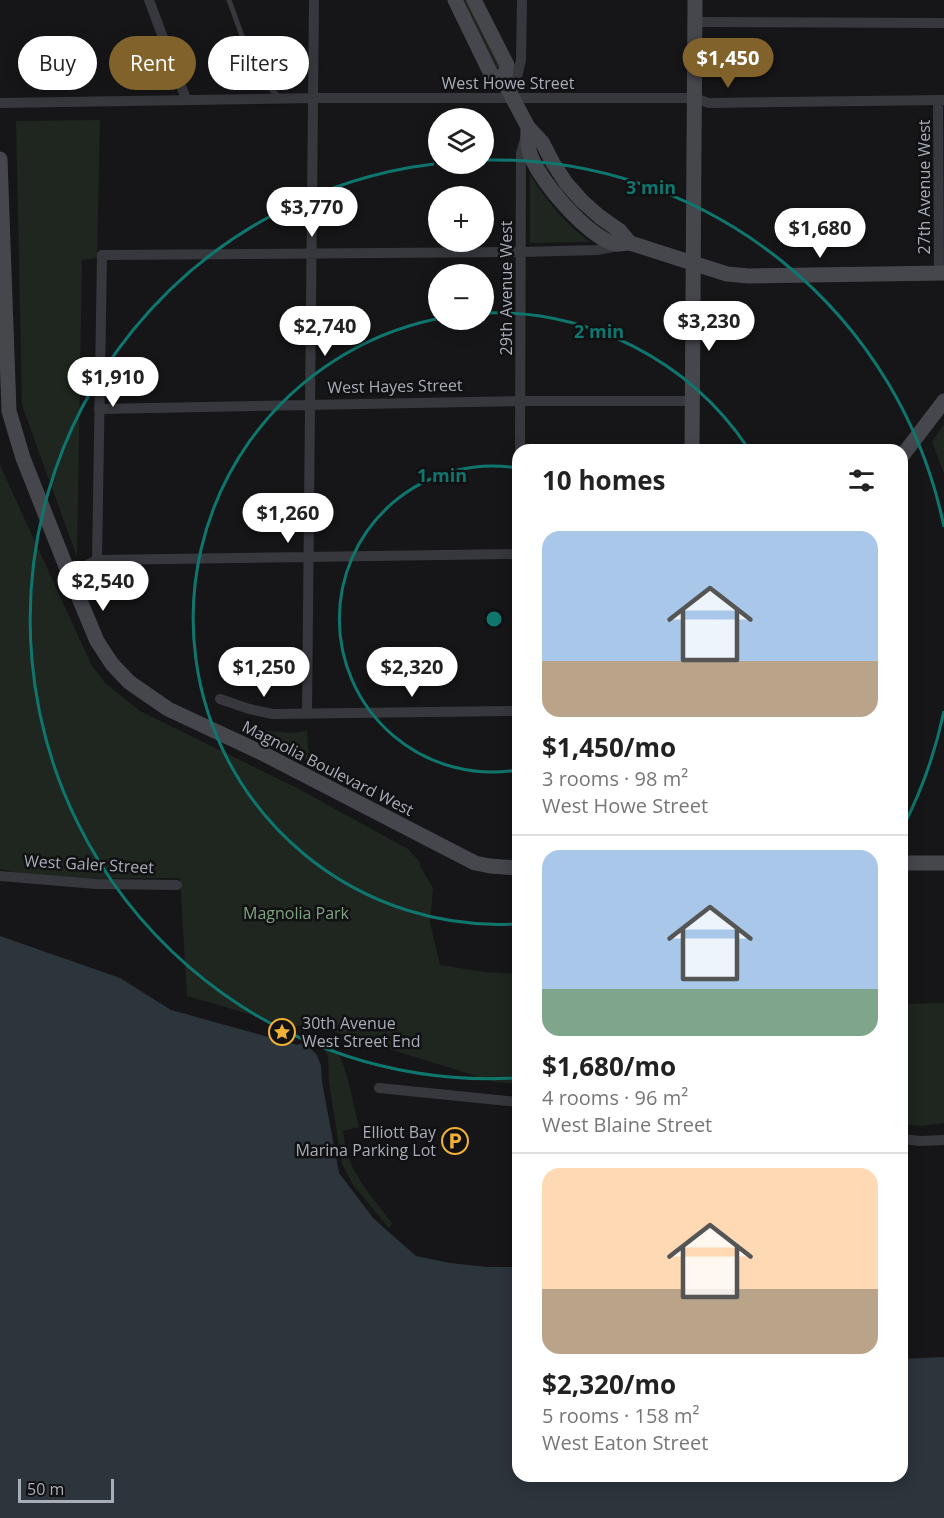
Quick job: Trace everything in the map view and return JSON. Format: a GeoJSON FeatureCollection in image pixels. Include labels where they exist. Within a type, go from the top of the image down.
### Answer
{"type":"FeatureCollection","features":[{"type":"Feature","properties":{"kind":"main road"},"geometry":{"type":"LineString","coordinates":[[455,0],[491,74],[504,82],[528,127],[542,142],[557,170],[582,201],[600,218],[620,231],[630,243],[728,274],[749,276],[941,274]]}},
{"type":"Feature","properties":{"kind":"main road"},"geometry":{"type":"LineString","coordinates":[[474,0],[507,65],[504,82]]}},
{"type":"Feature","properties":{"kind":"main road"},"geometry":{"type":"LineString","coordinates":[[692,444],[695,0]]}},
{"type":"Feature","properties":{"kind":"main road","name":"Magnolia Boulevard West"},"geometry":{"type":"LineString","coordinates":[[0,159],[9,411],[23,458],[69,574],[97,641],[113,665],[129,682],[168,709],[260,752],[475,863],[512,868]]}},
{"type":"Feature","properties":{"kind":"main road"},"geometry":{"type":"LineString","coordinates":[[908,449],[944,402]]}},
{"type":"Feature","properties":{"kind":"main road"},"geometry":{"type":"LineString","coordinates":[[907,444],[915,440]]}},
{"type":"Feature","properties":{"kind":"main road"},"geometry":{"type":"LineString","coordinates":[[908,863],[944,863]]}},
{"type":"Feature","properties":{"kind":"street"},"geometry":{"type":"LineString","coordinates":[[149,0],[186,99]]}},
{"type":"Feature","properties":{"kind":"street"},"geometry":{"type":"LineString","coordinates":[[307,714],[314,0]]}},
{"type":"Feature","properties":{"kind":"street"},"geometry":{"type":"LineString","coordinates":[[512,98],[521,60],[522,0]]}},
{"type":"Feature","properties":{"kind":"street"},"geometry":{"type":"LineString","coordinates":[[695,22],[944,23]]}},
{"type":"Feature","properties":{"kind":"street","name":"West Howe Street"},"geometry":{"type":"LineString","coordinates":[[0,103],[280,98],[694,98],[709,103],[941,100]]}},
{"type":"Feature","properties":{"kind":"street","name":"27th Avenue West"},"geometry":{"type":"LineString","coordinates":[[941,100],[941,274]]}},
{"type":"Feature","properties":{"kind":"street","name":"29th Avenue West"},"geometry":{"type":"LineString","coordinates":[[520,444],[521,153],[528,127]]}},
{"type":"Feature","properties":{"kind":"street"},"geometry":{"type":"LineString","coordinates":[[97,560],[102,255],[522,252],[597,250],[630,243]]}},
{"type":"Feature","properties":{"kind":"street","name":"West Hayes Street"},"geometry":{"type":"LineString","coordinates":[[99,409],[692,400]]}},
{"type":"Feature","properties":{"kind":"street"},"geometry":{"type":"LineString","coordinates":[[69,574],[97,560],[512,554]]}},
{"type":"Feature","properties":{"kind":"street"},"geometry":{"type":"LineString","coordinates":[[220,699],[273,714],[512,711]]}},
{"type":"Feature","properties":{"kind":"street","name":"West Galer Street"},"geometry":{"type":"LineString","coordinates":[[0,876],[96,884],[177,885]]}},
{"type":"Feature","properties":{"kind":"street"},"geometry":{"type":"LineString","coordinates":[[378,1088],[512,1100]]}},
{"type":"Feature","properties":{"kind":"street"},"geometry":{"type":"LineString","coordinates":[[908,1140],[944,1140]]}},
{"type":"Feature","properties":{"kind":"lane"},"geometry":{"type":"LineString","coordinates":[[229,0],[251,61],[262,81],[280,98]]}},
{"type":"Feature","properties":{"kind":"green space"},"geometry":{"type":"Polygon","coordinates":[[[460,0],[468,0],[500,65],[499,68],[496,69],[460,0]]]}},
{"type":"Feature","properties":{"kind":"green space"},"geometry":{"type":"Polygon","coordinates":[[[100,120],[97,258],[82,260],[77,557],[22,405],[16,121],[100,120]]]}},
{"type":"Feature","properties":{"kind":"green space"},"geometry":{"type":"Polygon","coordinates":[[[530,174],[557,211],[590,242],[530,243],[530,174]]]}},
{"type":"Feature","properties":{"kind":"green space"},"geometry":{"type":"Polygon","coordinates":[[[944,424],[944,474],[932,442],[944,424]]]}},
{"type":"Feature","properties":{"kind":"green space","name":"Magnolia Park"},"geometry":{"type":"Polygon","coordinates":[[[0,465],[91,664],[105,683],[140,711],[297,788],[408,849],[420,862],[433,888],[430,923],[440,965],[512,974],[512,1084],[495,1082],[335,1032],[325,1025],[291,1026],[187,996],[180,878],[67,878],[0,869],[0,465]]]}},
{"type":"Feature","properties":{"kind":"green space"},"geometry":{"type":"Polygon","coordinates":[[[239,728],[290,733],[307,731],[309,761],[239,728]]]}},
{"type":"Feature","properties":{"kind":"green space"},"geometry":{"type":"Polygon","coordinates":[[[944,1003],[944,1123],[921,1126],[908,1125],[908,1004],[944,1003]]]}},
{"type":"Feature","properties":{"kind":"green space"},"geometry":{"type":"Polygon","coordinates":[[[315,1036],[322,1036],[334,1048],[343,1065],[359,1127],[343,1131],[345,1145],[360,1180],[392,1223],[389,1228],[353,1185],[342,1164],[329,1083],[328,1056],[315,1036]]]}},
{"type":"Feature","properties":{"kind":"shaded area"},"geometry":{"type":"Polygon","coordinates":[[[0,936],[120,978],[171,1010],[297,1045],[303,1043],[317,1055],[321,1066],[339,1173],[374,1219],[416,1256],[450,1263],[512,1267],[512,1482],[908,1482],[908,1359],[944,1357],[944,1518],[0,1518],[0,936]]]}},
{"type":"Feature","properties":{"kind":"place","name":"30th Avenue West Street End"},"geometry":{"type":"Point","coordinates":[282,1032]}},
{"type":"Feature","properties":{"kind":"place","name":"Elliott Bay Marina Parking Lot"},"geometry":{"type":"Point","coordinates":[455,1141]}}]}
